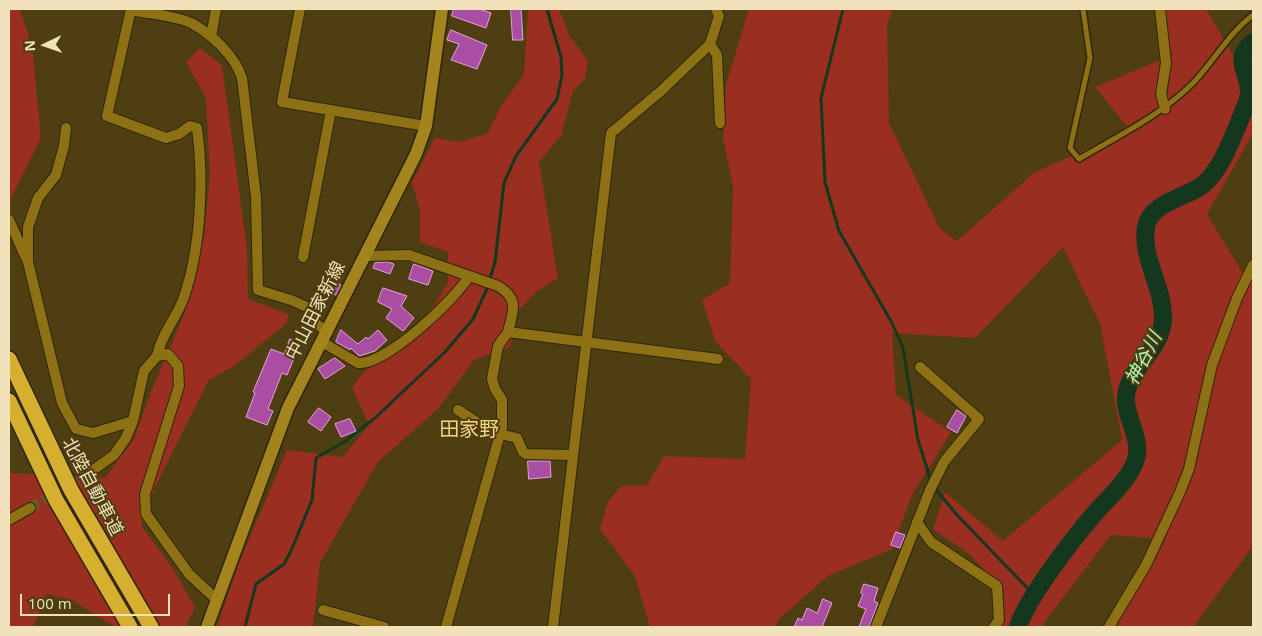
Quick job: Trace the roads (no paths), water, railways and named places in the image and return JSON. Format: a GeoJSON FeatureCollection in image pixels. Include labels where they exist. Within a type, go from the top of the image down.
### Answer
{"type":"FeatureCollection","features":[{"type":"Feature","properties":{"kind":"highway","name":"北陸自動車道"},"geometry":{"type":"LineString","coordinates":[[9,359],[71,490],[151,627]]}},
{"type":"Feature","properties":{"kind":"highway","name":"北陸自動車道"},"geometry":{"type":"LineString","coordinates":[[9,401],[56,500],[130,627]]}},
{"type":"Feature","properties":{"kind":"main road","name":"中山田家新線"},"geometry":{"type":"LineString","coordinates":[[211,624],[217,600],[263,470],[301,378],[325,337],[416,154],[426,126],[442,9]]}},
{"type":"Feature","properties":{"kind":"street"},"geometry":{"type":"LineString","coordinates":[[211,37],[216,9]]}},
{"type":"Feature","properties":{"kind":"street"},"geometry":{"type":"LineString","coordinates":[[300,9],[282,102],[426,126]]}},
{"type":"Feature","properties":{"kind":"street"},"geometry":{"type":"LineString","coordinates":[[553,627],[611,133],[710,44],[719,16],[716,9]]}},
{"type":"Feature","properties":{"kind":"street"},"geometry":{"type":"LineString","coordinates":[[1160,9],[1166,63],[1161,94],[1165,109]]}},
{"type":"Feature","properties":{"kind":"street"},"geometry":{"type":"LineString","coordinates":[[89,473],[114,455],[126,438],[134,421],[144,371],[156,356],[160,342],[175,319],[184,295],[198,229],[201,160],[197,128],[190,126],[179,134],[166,138],[107,116],[131,10],[190,23],[211,37],[238,66],[242,78],[256,197],[258,290],[291,300],[309,308],[315,323],[325,337],[358,363],[364,363],[374,360],[430,321],[464,285],[469,276]]}},
{"type":"Feature","properties":{"kind":"street"},"geometry":{"type":"LineString","coordinates":[[710,44],[717,55],[720,124]]}},
{"type":"Feature","properties":{"kind":"street"},"geometry":{"type":"LineString","coordinates":[[303,257],[331,110]]}},
{"type":"Feature","properties":{"kind":"street"},"geometry":{"type":"LineString","coordinates":[[28,262],[28,228],[38,198],[56,175],[66,128]]}},
{"type":"Feature","properties":{"kind":"street"},"geometry":{"type":"LineString","coordinates":[[9,220],[28,262],[62,403],[76,429],[93,433],[134,421]]}},
{"type":"Feature","properties":{"kind":"street"},"geometry":{"type":"LineString","coordinates":[[364,256],[409,255],[509,292],[514,304],[508,332],[498,346],[492,379],[495,389],[502,400],[500,436],[446,627]]}},
{"type":"Feature","properties":{"kind":"street"},"geometry":{"type":"LineString","coordinates":[[1110,627],[1146,566],[1180,492],[1189,469],[1212,365],[1237,298],[1253,265]]}},
{"type":"Feature","properties":{"kind":"street"},"geometry":{"type":"LineString","coordinates":[[508,332],[718,359]]}},
{"type":"Feature","properties":{"kind":"street"},"geometry":{"type":"LineString","coordinates":[[156,356],[168,354],[178,366],[179,386],[145,494],[146,514],[189,574],[217,600]]}},
{"type":"Feature","properties":{"kind":"street"},"geometry":{"type":"LineString","coordinates":[[876,627],[917,522],[944,462],[979,419],[920,367]]}},
{"type":"Feature","properties":{"kind":"street"},"geometry":{"type":"LineString","coordinates":[[458,410],[500,436],[517,438],[522,452],[526,454],[573,456]]}},
{"type":"Feature","properties":{"kind":"street"},"geometry":{"type":"LineString","coordinates":[[9,520],[30,508]]}},
{"type":"Feature","properties":{"kind":"street"},"geometry":{"type":"LineString","coordinates":[[917,522],[931,542],[997,586],[999,620],[994,627]]}},
{"type":"Feature","properties":{"kind":"street"},"geometry":{"type":"LineString","coordinates":[[323,610],[384,627]]}},
{"type":"Feature","properties":{"kind":"lane"},"geometry":{"type":"LineString","coordinates":[[1083,9],[1090,58],[1070,148],[1079,159],[1165,109],[1193,82],[1242,23],[1253,14]]}},
{"type":"Feature","properties":{"kind":"waterway"},"geometry":{"type":"LineString","coordinates":[[245,627],[256,584],[284,564],[291,551],[312,500],[316,458],[344,442],[375,418],[445,352],[473,319],[486,291],[495,262],[504,183],[516,156],[557,99],[562,75],[561,57],[547,9]]}},
{"type":"Feature","properties":{"kind":"waterway"},"geometry":{"type":"LineString","coordinates":[[843,9],[821,98],[825,182],[839,231],[892,323],[903,348],[918,440],[931,481]]}},
{"type":"Feature","properties":{"kind":"waterway","name":"神谷川"},"geometry":{"type":"LineString","coordinates":[[1018,627],[1031,600],[1052,568],[1087,523],[1123,483],[1135,462],[1137,454],[1136,437],[1126,404],[1126,396],[1133,376],[1157,340],[1163,319],[1160,296],[1149,262],[1145,239],[1148,219],[1167,203],[1206,183],[1220,164],[1248,98],[1249,86],[1242,60],[1243,54],[1253,42]]}},
{"type":"Feature","properties":{"kind":"waterway"},"geometry":{"type":"LineString","coordinates":[[933,486],[957,515],[1034,595]]}},
{"type":"Feature","properties":{"kind":"tunnel"},"geometry":{"type":"LineString","coordinates":[[30,508],[89,473]]}},
{"type":"Feature","properties":{"kind":"district","name":"田家野"},"geometry":{"type":"Point","coordinates":[469,430]}}]}
